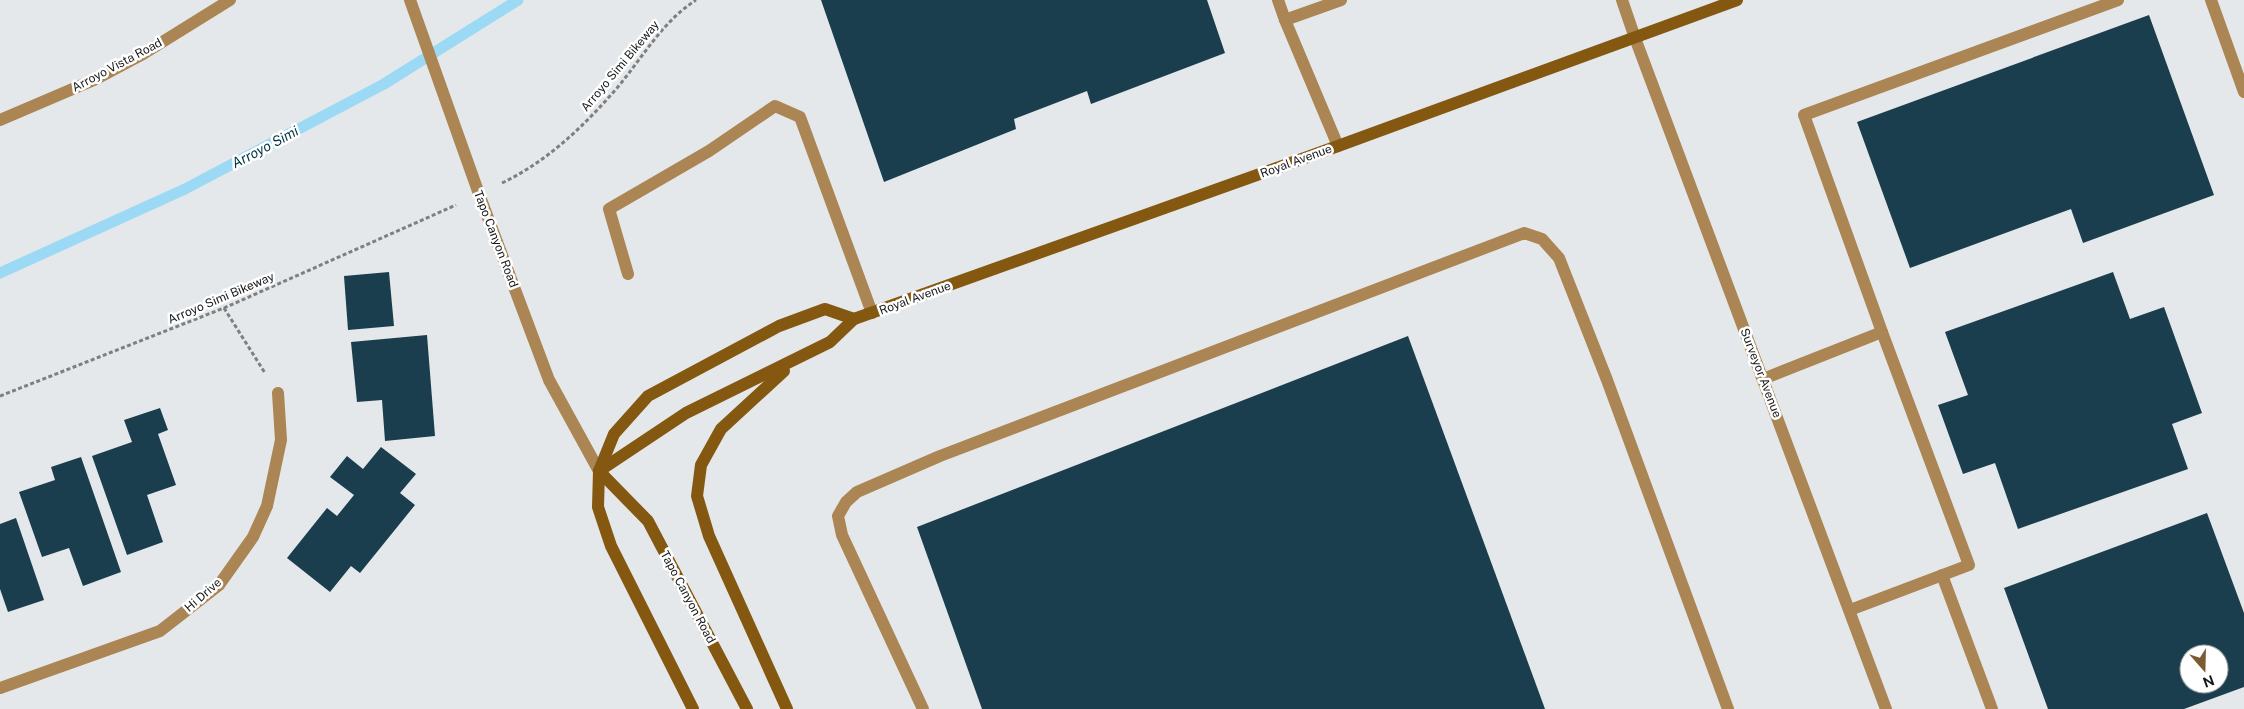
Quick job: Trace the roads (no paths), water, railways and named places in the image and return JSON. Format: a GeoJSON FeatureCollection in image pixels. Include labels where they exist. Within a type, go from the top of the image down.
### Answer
{"type":"FeatureCollection","features":[{"type":"Feature","properties":{"kind":"main road","name":"Royal Avenue"},"geometry":{"type":"LineString","coordinates":[[598,471],[686,413],[793,362],[830,342],[854,319],[1338,146],[1737,0]]}},
{"type":"Feature","properties":{"kind":"main road"},"geometry":{"type":"LineString","coordinates":[[598,471],[614,434],[648,396],[779,326],[825,309],[854,319]]}},
{"type":"Feature","properties":{"kind":"main road"},"geometry":{"type":"LineString","coordinates":[[787,709],[708,536],[697,496],[701,465],[721,429],[793,362]]}},
{"type":"Feature","properties":{"kind":"main road","name":"Tapo Canyon Road"},"geometry":{"type":"LineString","coordinates":[[598,471],[598,507],[611,546],[693,709]]}},
{"type":"Feature","properties":{"kind":"main road","name":"Tapo Canyon Road"},"geometry":{"type":"LineString","coordinates":[[598,471],[648,521],[747,709]]}},
{"type":"Feature","properties":{"kind":"street","name":"Arroyo Vista Road"},"geometry":{"type":"LineString","coordinates":[[0,120],[104,75],[143,54],[230,0]]}},
{"type":"Feature","properties":{"kind":"street","name":"Tapo Canyon Road"},"geometry":{"type":"LineString","coordinates":[[410,0],[548,380],[598,471]]}},
{"type":"Feature","properties":{"kind":"street"},"geometry":{"type":"LineString","coordinates":[[1278,0],[1284,20],[1338,146]]}},
{"type":"Feature","properties":{"kind":"street"},"geometry":{"type":"LineString","coordinates":[[1284,20],[1341,0]]}},
{"type":"Feature","properties":{"kind":"street","name":"Surveyor Avenue"},"geometry":{"type":"LineString","coordinates":[[1622,0],[1886,709]]}},
{"type":"Feature","properties":{"kind":"street"},"geometry":{"type":"LineString","coordinates":[[1850,610],[1968,565],[1804,115],[2118,0]]}},
{"type":"Feature","properties":{"kind":"street"},"geometry":{"type":"LineString","coordinates":[[2212,0],[2244,92]]}},
{"type":"Feature","properties":{"kind":"street"},"geometry":{"type":"LineString","coordinates":[[628,274],[609,209],[709,152],[775,106],[800,117],[872,313]]}},
{"type":"Feature","properties":{"kind":"street"},"geometry":{"type":"LineString","coordinates":[[922,709],[842,535],[838,516],[846,502],[857,492],[949,452],[1524,233],[1542,238],[1559,258],[1607,380],[1728,709]]}},
{"type":"Feature","properties":{"kind":"street"},"geometry":{"type":"LineString","coordinates":[[1763,379],[1882,332]]}},
{"type":"Feature","properties":{"kind":"street","name":"Hi Drive"},"geometry":{"type":"LineString","coordinates":[[0,688],[160,631],[219,585],[253,537],[267,506],[281,440],[278,393]]}},
{"type":"Feature","properties":{"kind":"street"},"geometry":{"type":"LineString","coordinates":[[1942,575],[1992,709]]}},
{"type":"Feature","properties":{"kind":"waterway","name":"Arroyo Simi"},"geometry":{"type":"LineString","coordinates":[[0,273],[185,189],[384,84],[518,0]]}}]}
